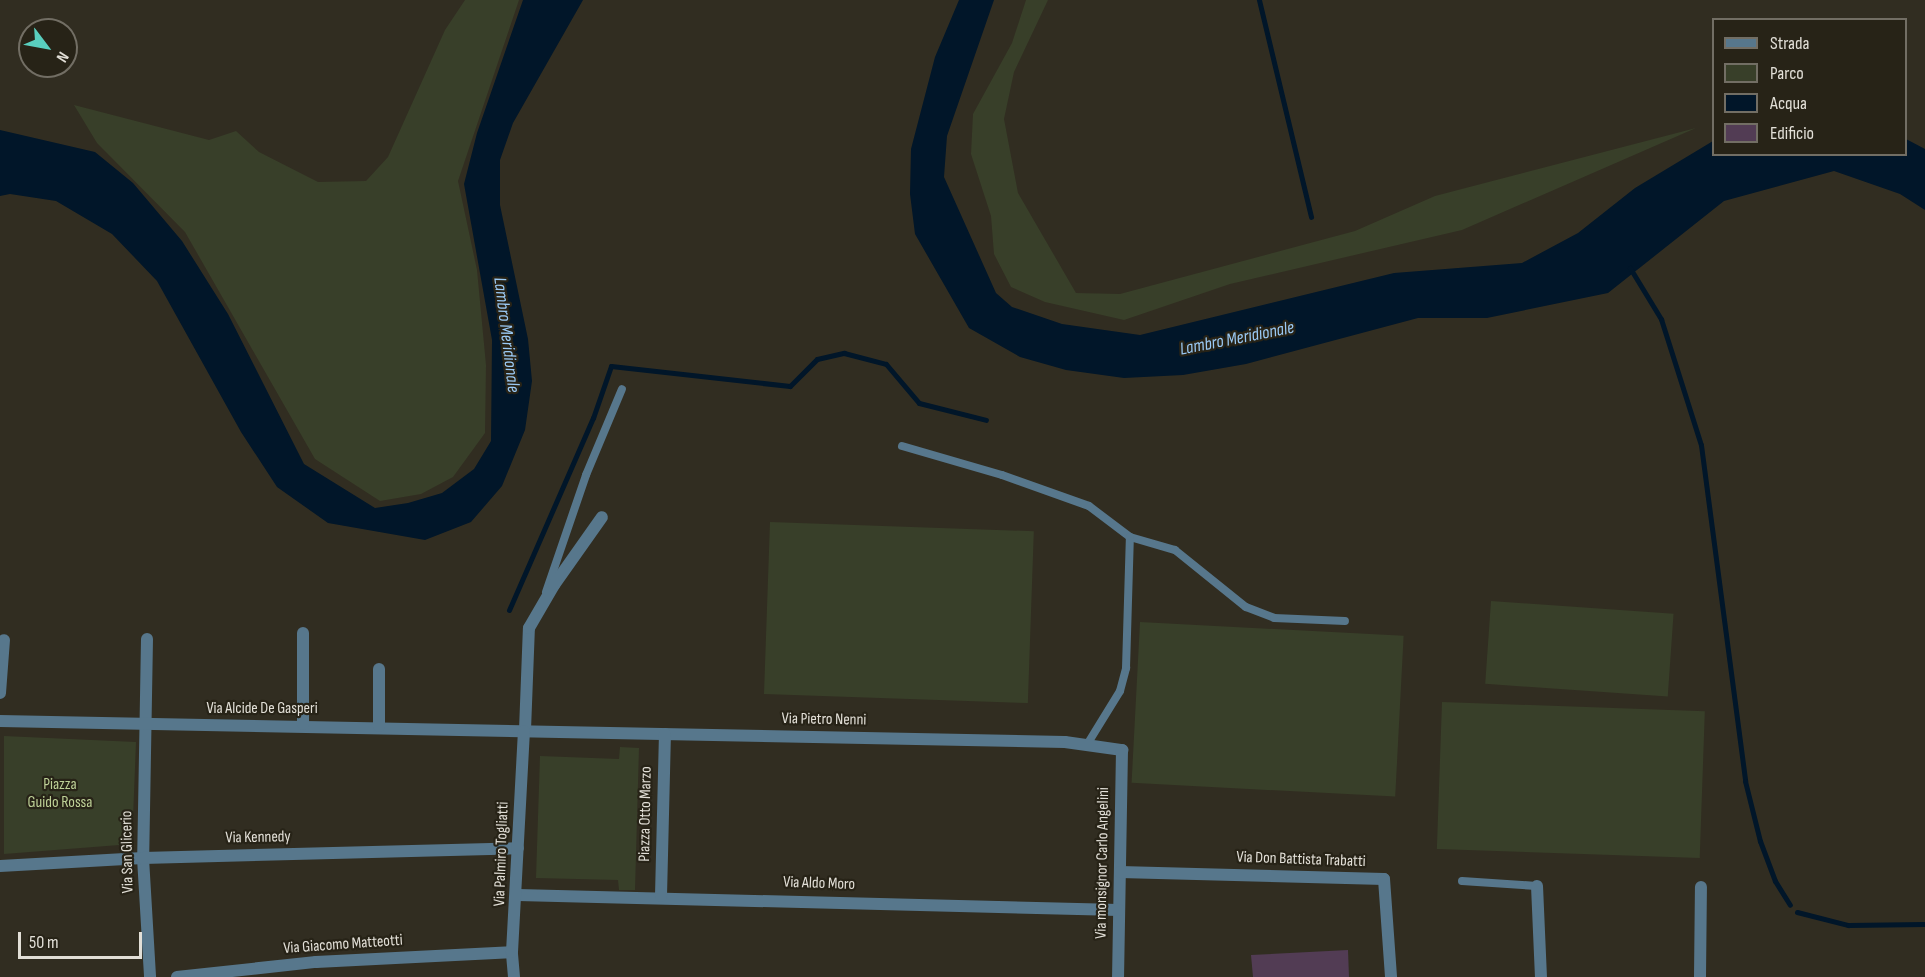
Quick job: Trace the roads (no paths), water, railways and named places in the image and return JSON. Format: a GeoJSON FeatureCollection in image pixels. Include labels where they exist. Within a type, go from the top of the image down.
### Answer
{"type":"FeatureCollection","features":[{"type":"Feature","properties":{"kind":"street","name":"Via Palmiro Togliatti"},"geometry":{"type":"LineString","coordinates":[[514,977],[512,952],[518,895],[518,848],[529,628],[602,518]]}},
{"type":"Feature","properties":{"kind":"street"},"geometry":{"type":"LineString","coordinates":[[303,633],[303,724]]}},
{"type":"Feature","properties":{"kind":"street","name":"Via San Glicerio"},"geometry":{"type":"LineString","coordinates":[[147,639],[143,858],[150,977]]}},
{"type":"Feature","properties":{"kind":"street"},"geometry":{"type":"LineString","coordinates":[[0,693],[4,640]]}},
{"type":"Feature","properties":{"kind":"street"},"geometry":{"type":"LineString","coordinates":[[379,669],[379,726]]}},
{"type":"Feature","properties":{"kind":"street","name":"Via Alcide De Gasperi"},"geometry":{"type":"LineString","coordinates":[[0,721],[145,726],[303,724],[525,731]]}},
{"type":"Feature","properties":{"kind":"street","name":"Via Pietro Nenni"},"geometry":{"type":"LineString","coordinates":[[525,731],[1088,743],[1122,750]]}},
{"type":"Feature","properties":{"kind":"street","name":"Piazza Otto Marzo"},"geometry":{"type":"LineString","coordinates":[[661,896],[665,734]]}},
{"type":"Feature","properties":{"kind":"street","name":"Via monsignor Carlo Angelini"},"geometry":{"type":"LineString","coordinates":[[1118,977],[1122,750]]}},
{"type":"Feature","properties":{"kind":"street","name":"Via Kennedy"},"geometry":{"type":"LineString","coordinates":[[0,866],[143,858],[518,848]]}},
{"type":"Feature","properties":{"kind":"street","name":"Via Don Battista Trabatti"},"geometry":{"type":"LineString","coordinates":[[1120,872],[1384,879],[1391,977]]}},
{"type":"Feature","properties":{"kind":"street"},"geometry":{"type":"LineString","coordinates":[[1537,886],[1541,977]]}},
{"type":"Feature","properties":{"kind":"street"},"geometry":{"type":"LineString","coordinates":[[1700,977],[1701,887]]}},
{"type":"Feature","properties":{"kind":"street","name":"Via Aldo Moro"},"geometry":{"type":"LineString","coordinates":[[518,895],[661,896],[1119,910]]}},
{"type":"Feature","properties":{"kind":"street","name":"Via Giacomo Matteotti"},"geometry":{"type":"LineString","coordinates":[[177,977],[316,962],[512,952]]}},
{"type":"Feature","properties":{"kind":"lane"},"geometry":{"type":"LineString","coordinates":[[543,605],[582,486],[622,389]]}},
{"type":"Feature","properties":{"kind":"lane"},"geometry":{"type":"LineString","coordinates":[[902,446],[1002,475],[1089,506],[1130,537],[1175,550],[1246,607],[1274,618],[1345,621]]}},
{"type":"Feature","properties":{"kind":"lane"},"geometry":{"type":"LineString","coordinates":[[1088,743],[1120,691],[1126,668],[1130,537]]}},
{"type":"Feature","properties":{"kind":"lane"},"geometry":{"type":"LineString","coordinates":[[1462,881],[1537,886]]}},
{"type":"Feature","properties":{"kind":"water","name":"Lambro Meridionale"},"geometry":{"type":"Polygon","coordinates":[[[523,0],[583,0],[513,123],[500,160],[500,205],[528,339],[532,381],[525,430],[502,486],[471,522],[425,540],[328,523],[277,487],[241,432],[157,281],[112,234],[56,201],[10,194],[0,196],[0,130],[95,152],[133,183],[182,241],[228,314],[304,464],[375,508],[408,503],[442,493],[474,469],[491,441],[492,340],[464,184],[477,133],[523,0]]]}},
{"type":"Feature","properties":{"kind":"water","name":"Lambro Meridionale"},"geometry":{"type":"Polygon","coordinates":[[[959,0],[994,0],[947,136],[944,177],[996,293],[1012,307],[1062,324],[1140,335],[1394,273],[1522,263],[1578,233],[1635,188],[1712,142],[1712,156],[1907,156],[1907,140],[1925,149],[1925,210],[1900,194],[1834,171],[1724,201],[1608,293],[1487,318],[1418,318],[1246,364],[1183,375],[1124,378],[1066,370],[1020,357],[969,328],[915,234],[910,194],[911,149],[935,57],[959,0]]]}},
{"type":"Feature","properties":{"kind":"waterway"},"geometry":{"type":"LineString","coordinates":[[1259,0],[1311,217]]}},
{"type":"Feature","properties":{"kind":"waterway"},"geometry":{"type":"LineString","coordinates":[[1630,268],[1661,319],[1701,445],[1745,781],[1760,841],[1775,881],[1790,905]]}},
{"type":"Feature","properties":{"kind":"waterway"},"geometry":{"type":"LineString","coordinates":[[509,610],[593,418],[611,366],[790,386],[817,359],[844,353],[886,364],[919,403],[986,420]]}},
{"type":"Feature","properties":{"kind":"waterway"},"geometry":{"type":"LineString","coordinates":[[1797,912],[1848,925],[1925,924]]}},
{"type":"Feature","properties":{"kind":"park label","name":"Piazza Guido Rossa"},"geometry":{"type":"Point","coordinates":[60,794]}}]}
